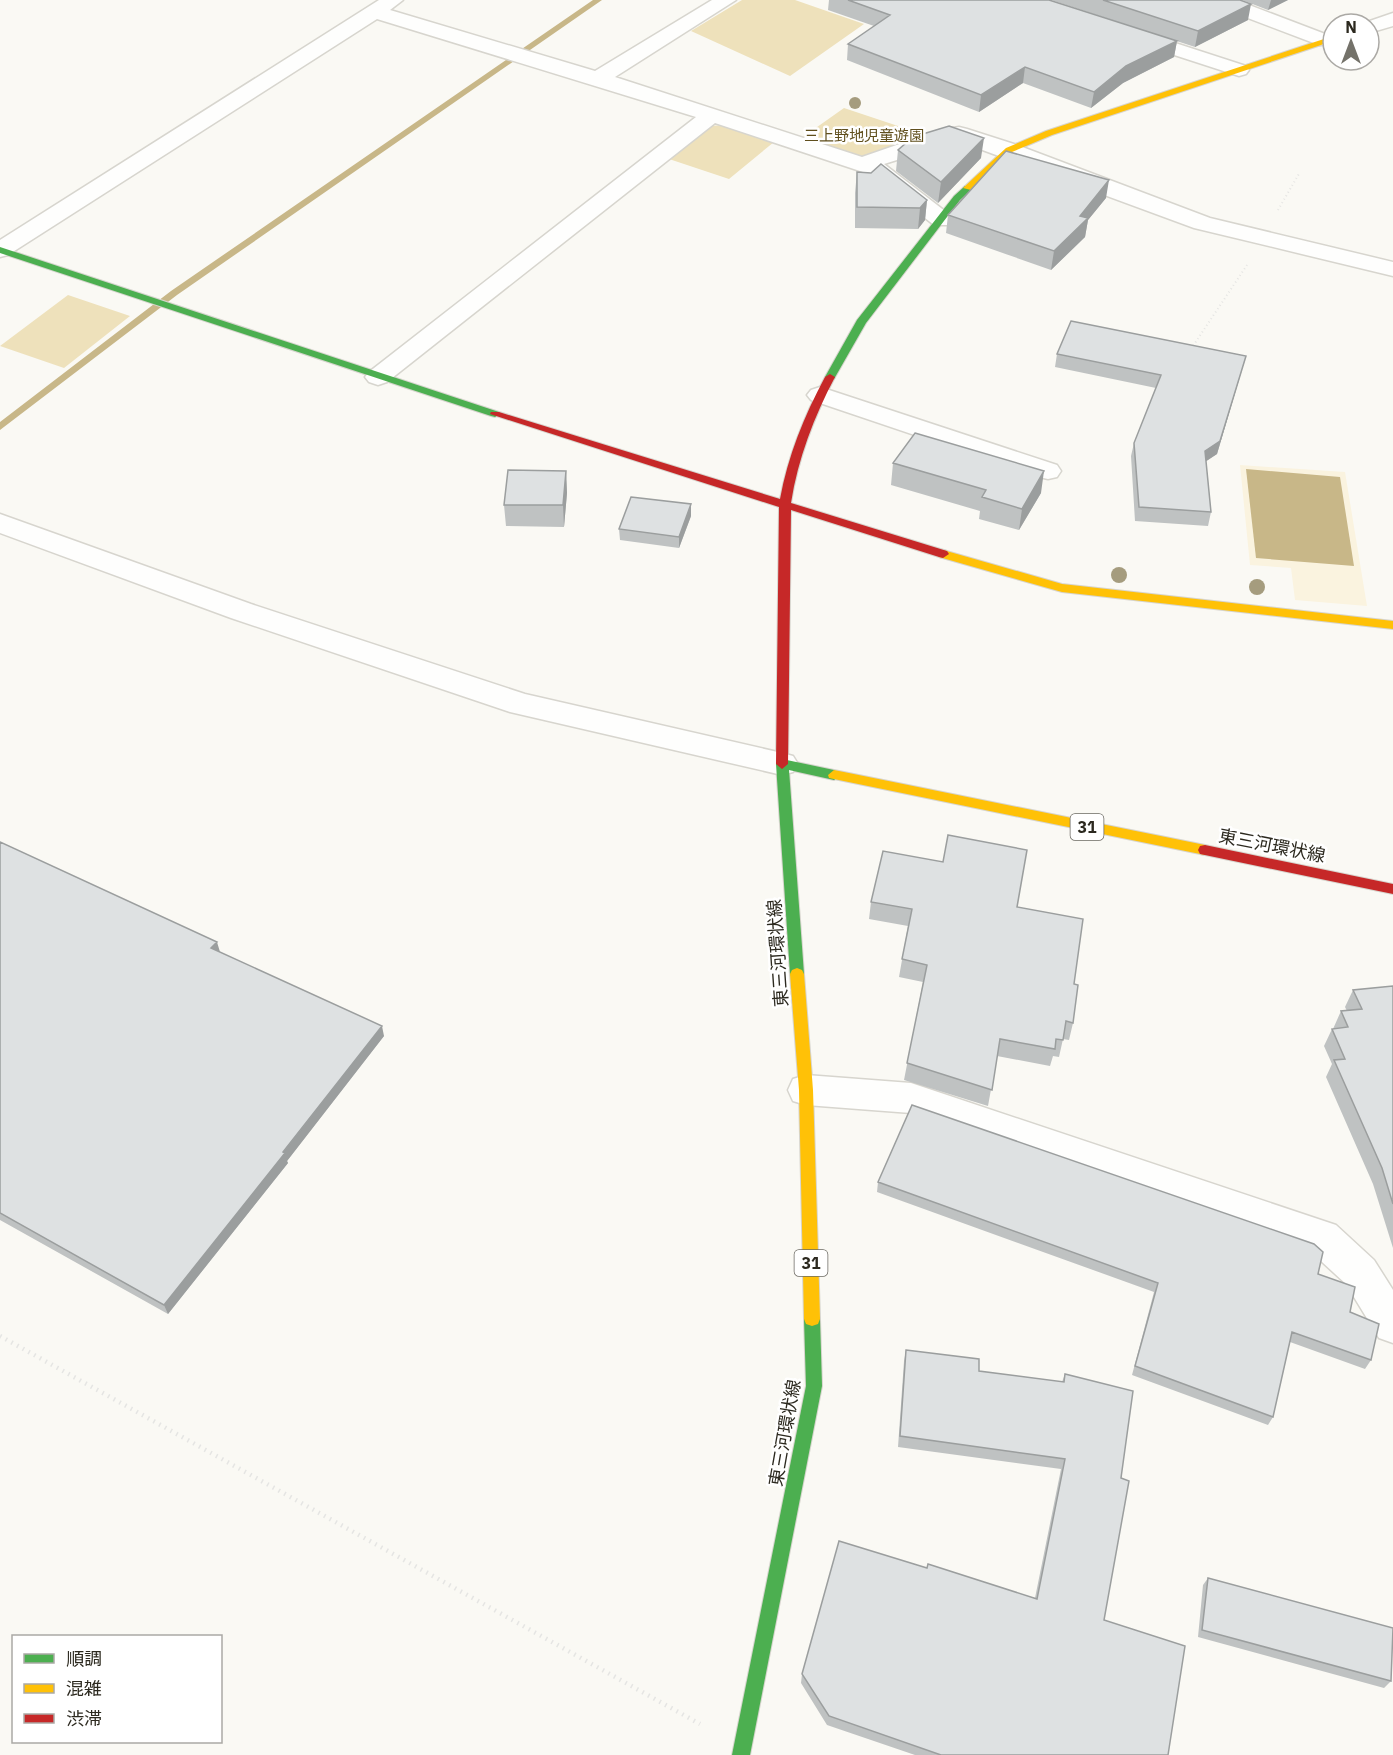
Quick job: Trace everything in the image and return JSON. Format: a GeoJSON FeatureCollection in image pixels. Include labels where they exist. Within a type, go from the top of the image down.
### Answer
{"type":"FeatureCollection","features":[{"type":"Feature","properties":{"kind":"street"},"geometry":{"type":"LineString","coordinates":[[598,78],[726,0]]}},
{"type":"Feature","properties":{"kind":"street"},"geometry":{"type":"LineString","coordinates":[[1218,0],[1321,36]]}},
{"type":"Feature","properties":{"kind":"street"},"geometry":{"type":"LineString","coordinates":[[0,250],[384,6],[877,169],[942,220]]}},
{"type":"Feature","properties":{"kind":"street"},"geometry":{"type":"LineString","coordinates":[[1115,29],[1239,70]]}},
{"type":"Feature","properties":{"kind":"street"},"geometry":{"type":"LineString","coordinates":[[0,523],[242,611],[521,704],[782,764],[785,506],[788,483],[809,415],[861,322],[957,198],[1009,150],[1049,133],[1321,42]]}},
{"type":"Feature","properties":{"kind":"street"},"geometry":{"type":"LineString","coordinates":[[378,377],[711,116]]}},
{"type":"Feature","properties":{"kind":"street"},"geometry":{"type":"LineString","coordinates":[[862,164],[948,135],[959,134],[1009,150],[1202,223],[1393,269]]}},
{"type":"Feature","properties":{"kind":"street"},"geometry":{"type":"LineString","coordinates":[[0,250],[378,377],[991,569],[1062,588],[1393,624]]}},
{"type":"Feature","properties":{"kind":"street"},"geometry":{"type":"LineString","coordinates":[[820,395],[1048,471]]}},
{"type":"Feature","properties":{"kind":"street","name":"東三河環状線"},"geometry":{"type":"LineString","coordinates":[[749,1752],[814,1386],[806,1090],[782,764],[1393,889]]}},
{"type":"Feature","properties":{"kind":"street"},"geometry":{"type":"LineString","coordinates":[[806,1090],[911,1098],[1322,1237],[1360,1272],[1393,1325]]}},
{"type":"Feature","properties":{"kind":"path"},"geometry":{"type":"LineString","coordinates":[[1277,212],[1300,172]]}},
{"type":"Feature","properties":{"kind":"path"},"geometry":{"type":"LineString","coordinates":[[1189,352],[1265,239]]}},
{"type":"Feature","properties":{"kind":"path"},"geometry":{"type":"LineString","coordinates":[[0,1336],[749,1752]]}},
{"type":"Feature","properties":{"kind":"shaded area"},"geometry":{"type":"Polygon","coordinates":[[[1240,465],[1345,472],[1367,606],[1295,600],[1291,568],[1250,565],[1240,465]]]}},
{"type":"Feature","properties":{"kind":"shaded area"},"geometry":{"type":"Polygon","coordinates":[[[1246,469],[1340,477],[1354,566],[1256,558],[1246,469]]]}},
{"type":"Feature","properties":{"kind":"green space"},"geometry":{"type":"Polygon","coordinates":[[[742,0],[795,0],[864,24],[790,76],[691,31],[742,0]]]}},
{"type":"Feature","properties":{"kind":"green space","name":"三上野地児童遊園"},"geometry":{"type":"Polygon","coordinates":[[[844,108],[931,137],[867,159],[803,137],[844,108]]]}},
{"type":"Feature","properties":{"kind":"green space"},"geometry":{"type":"Polygon","coordinates":[[[723,125],[774,142],[729,179],[669,159],[710,126],[723,125]]]}},
{"type":"Feature","properties":{"kind":"green space"},"geometry":{"type":"Polygon","coordinates":[[[68,295],[130,316],[64,368],[0,346],[68,295]]]}},
{"type":"Feature","properties":{"kind":"building"},"geometry":{"type":"Polygon","coordinates":[[[848,0],[1049,0],[1177,41],[1126,66],[1094,92],[1025,67],[981,95],[848,44],[890,15],[848,0]]]}},
{"type":"Feature","properties":{"kind":"building"},"geometry":{"type":"Polygon","coordinates":[[[1103,0],[1240,0],[1251,4],[1198,31],[1103,0]]]}},
{"type":"Feature","properties":{"kind":"building"},"geometry":{"type":"Polygon","coordinates":[[[949,126],[984,138],[941,182],[898,150],[913,137],[949,126]]]}},
{"type":"Feature","properties":{"kind":"building"},"geometry":{"type":"Polygon","coordinates":[[[1006,151],[1109,180],[1080,216],[1088,218],[1054,251],[948,215],[1006,151]]]}},
{"type":"Feature","properties":{"kind":"building"},"geometry":{"type":"Polygon","coordinates":[[[881,164],[927,200],[920,208],[857,207],[857,172],[871,173],[881,164]]]}},
{"type":"Feature","properties":{"kind":"building"},"geometry":{"type":"Polygon","coordinates":[[[1071,321],[1246,356],[1220,441],[1205,451],[1211,512],[1139,507],[1134,443],[1161,375],[1057,354],[1071,321]]]}},
{"type":"Feature","properties":{"kind":"building"},"geometry":{"type":"Polygon","coordinates":[[[915,433],[1044,471],[1022,509],[982,497],[986,490],[893,463],[915,433]]]}},
{"type":"Feature","properties":{"kind":"building"},"geometry":{"type":"Polygon","coordinates":[[[508,470],[566,471],[563,505],[504,505],[508,470]]]}},
{"type":"Feature","properties":{"kind":"building"},"geometry":{"type":"Polygon","coordinates":[[[631,497],[691,504],[679,537],[619,529],[631,497]]]}},
{"type":"Feature","properties":{"kind":"building"},"geometry":{"type":"Polygon","coordinates":[[[948,835],[1027,850],[1017,907],[1083,919],[1074,984],[1078,985],[1073,1023],[1066,1021],[1063,1040],[1056,1039],[1055,1049],[1000,1039],[992,1090],[907,1063],[927,965],[902,959],[912,909],[871,902],[883,851],[943,862],[948,835]]]}},
{"type":"Feature","properties":{"kind":"building"},"geometry":{"type":"Polygon","coordinates":[[[0,842],[217,942],[211,948],[382,1026],[164,1305],[0,1213],[0,842]]]}},
{"type":"Feature","properties":{"kind":"building"},"geometry":{"type":"Polygon","coordinates":[[[1393,986],[1393,1204],[1382,1168],[1334,1060],[1345,1059],[1332,1029],[1348,1027],[1341,1011],[1362,1009],[1353,990],[1393,986]]]}},
{"type":"Feature","properties":{"kind":"building"},"geometry":{"type":"Polygon","coordinates":[[[912,1105],[1314,1244],[1323,1252],[1318,1274],[1355,1287],[1350,1312],[1379,1324],[1371,1360],[1292,1332],[1273,1417],[1135,1366],[1158,1283],[878,1182],[912,1105]]]}},
{"type":"Feature","properties":{"kind":"building"},"geometry":{"type":"Polygon","coordinates":[[[906,1350],[979,1359],[979,1371],[1064,1382],[1065,1374],[1133,1391],[1121,1478],[1129,1481],[1104,1620],[1185,1646],[1168,1755],[941,1755],[829,1716],[802,1674],[839,1541],[927,1568],[928,1564],[1037,1599],[1065,1459],[900,1436],[906,1350]]]}},
{"type":"Feature","properties":{"kind":"building"},"geometry":{"type":"Polygon","coordinates":[[[1208,1578],[1393,1628],[1391,1681],[1202,1630],[1208,1578]]]}},
{"type":"Feature","properties":{"kind":"waterway"},"geometry":{"type":"LineString","coordinates":[[0,427],[174,293],[598,0]]}},
{"type":"Feature","properties":{"kind":"traffic: fast"},"geometry":{"type":"LineString","coordinates":[[830,377],[861,322],[957,198],[968,188]]}},
{"type":"Feature","properties":{"kind":"traffic: fast"},"geometry":{"type":"LineString","coordinates":[[0,250],[495,414]]}},
{"type":"Feature","properties":{"kind":"traffic: fast"},"geometry":{"type":"LineString","coordinates":[[797,974],[782,764],[834,775]]}},
{"type":"Feature","properties":{"kind":"traffic: fast"},"geometry":{"type":"LineString","coordinates":[[741,1755],[814,1386],[812,1319]]}},
{"type":"Feature","properties":{"kind":"traffic: slow"},"geometry":{"type":"LineString","coordinates":[[968,188],[1009,150],[1049,133],[1321,42]]}},
{"type":"Feature","properties":{"kind":"traffic: slow"},"geometry":{"type":"LineString","coordinates":[[943,554],[1062,588],[1393,625]]}},
{"type":"Feature","properties":{"kind":"traffic: slow"},"geometry":{"type":"LineString","coordinates":[[834,775],[1205,850]]}},
{"type":"Feature","properties":{"kind":"traffic: slow"},"geometry":{"type":"LineString","coordinates":[[797,974],[806,1090],[812,1319]]}},
{"type":"Feature","properties":{"kind":"traffic: jam"},"geometry":{"type":"LineString","coordinates":[[782,764],[785,506],[791,472],[802,439],[830,377]]}},
{"type":"Feature","properties":{"kind":"traffic: jam"},"geometry":{"type":"LineString","coordinates":[[495,414],[943,554]]}},
{"type":"Feature","properties":{"kind":"traffic: jam"},"geometry":{"type":"LineString","coordinates":[[1205,850],[1393,889]]}}]}
